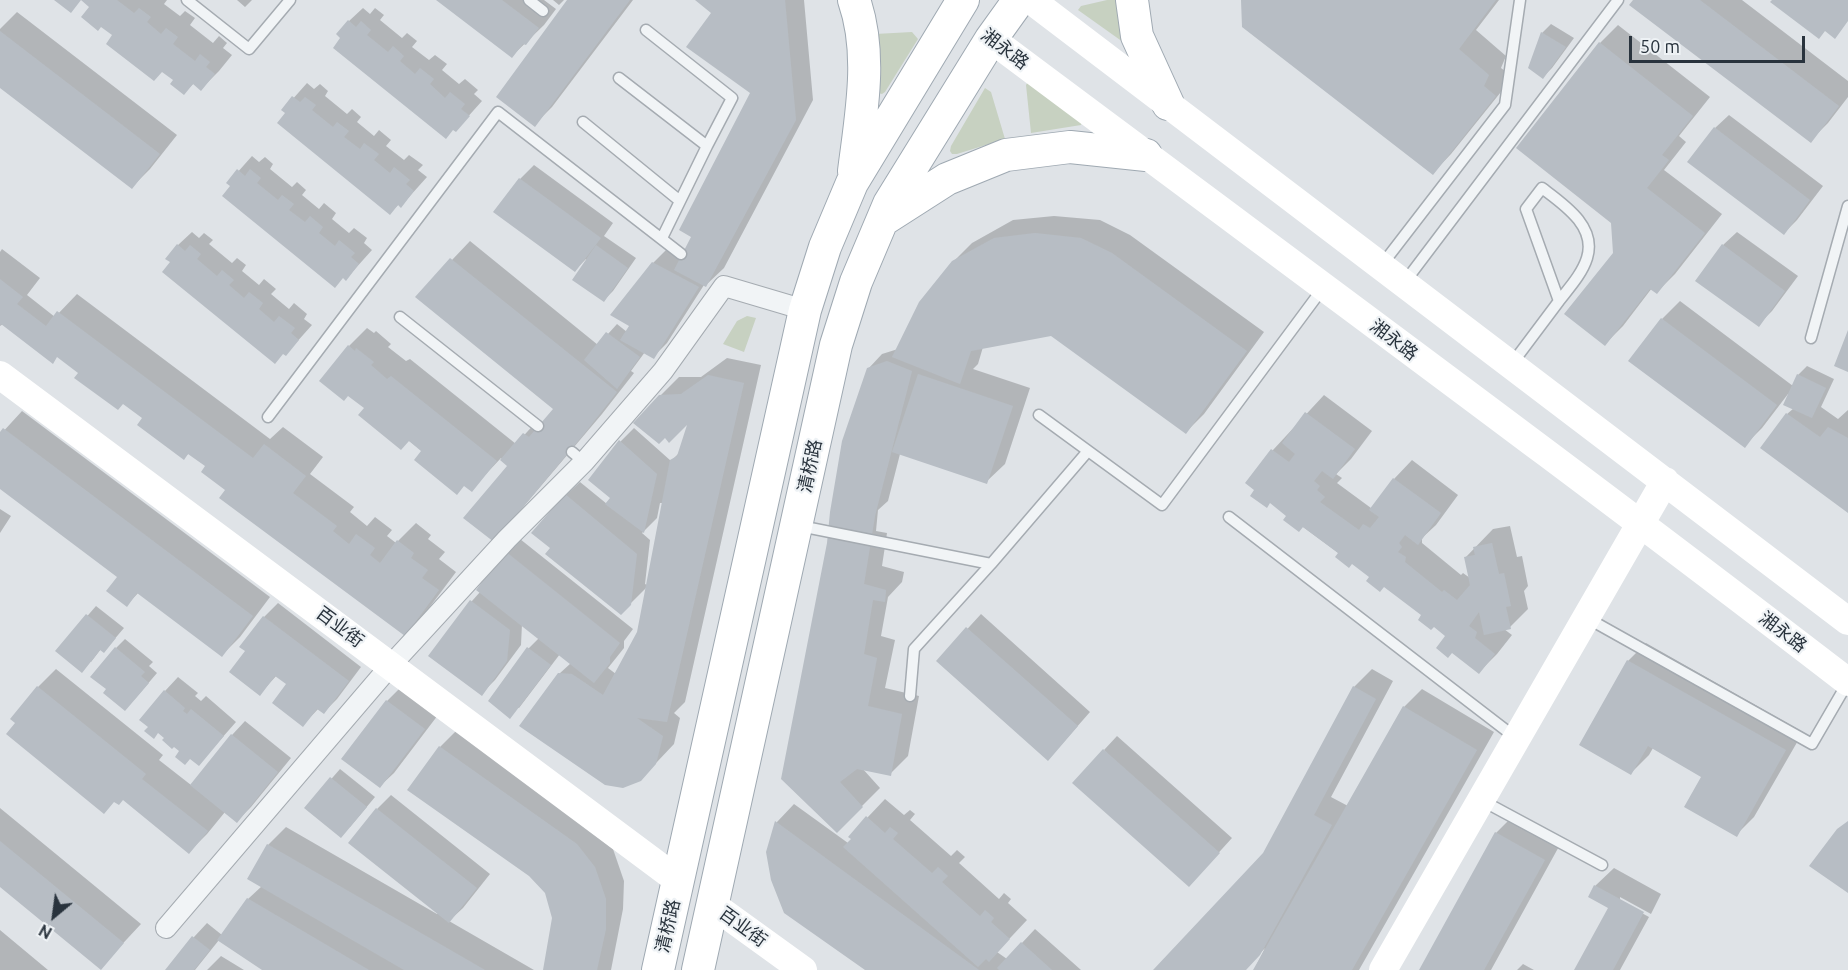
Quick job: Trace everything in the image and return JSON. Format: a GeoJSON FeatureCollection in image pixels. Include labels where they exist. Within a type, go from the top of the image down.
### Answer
{"type":"FeatureCollection","features":[{"type":"Feature","properties":{"kind":"main road"},"geometry":{"type":"LineString","coordinates":[[854,0],[861,18],[864,87],[852,183],[884,213],[947,179],[1006,155],[1070,147],[1146,155]]}},
{"type":"Feature","properties":{"kind":"main road","name":"清桥路"},"geometry":{"type":"LineString","coordinates":[[698,970],[836,345],[856,282],[884,213],[991,39],[1019,0]]}},
{"type":"Feature","properties":{"kind":"main road"},"geometry":{"type":"LineString","coordinates":[[1031,0],[1848,621]]}},
{"type":"Feature","properties":{"kind":"main road"},"geometry":{"type":"LineString","coordinates":[[1132,0],[1137,36],[1168,104]]}},
{"type":"Feature","properties":{"kind":"main road","name":"清桥路"},"geometry":{"type":"LineString","coordinates":[[658,970],[805,310],[825,248],[852,183],[952,4]]}},
{"type":"Feature","properties":{"kind":"main road","name":"湘永路"},"geometry":{"type":"LineString","coordinates":[[952,4],[991,39],[1641,523],[1848,682]]}},
{"type":"Feature","properties":{"kind":"main road","name":"百业街"},"geometry":{"type":"LineString","coordinates":[[1,377],[679,881]]}},
{"type":"Feature","properties":{"kind":"main road"},"geometry":{"type":"LineString","coordinates":[[1383,970],[1665,482]]}},
{"type":"Feature","properties":{"kind":"main road","name":"百业街"},"geometry":{"type":"LineString","coordinates":[[713,905],[802,970]]}},
{"type":"Feature","properties":{"kind":"street"},"geometry":{"type":"LineString","coordinates":[[166,928],[391,665],[507,539],[578,457],[663,371],[719,282],[805,310]]}},
{"type":"Feature","properties":{"kind":"lane"},"geometry":{"type":"LineString","coordinates":[[187,0],[249,49],[290,0]]}},
{"type":"Feature","properties":{"kind":"lane"},"geometry":{"type":"LineString","coordinates":[[529,0],[543,11]]}},
{"type":"Feature","properties":{"kind":"lane"},"geometry":{"type":"LineString","coordinates":[[1381,266],[1505,105],[1520,0]]}},
{"type":"Feature","properties":{"kind":"lane"},"geometry":{"type":"LineString","coordinates":[[1403,283],[1618,0]]}},
{"type":"Feature","properties":{"kind":"lane"},"geometry":{"type":"LineString","coordinates":[[646,30],[732,98],[662,238]]}},
{"type":"Feature","properties":{"kind":"lane"},"geometry":{"type":"LineString","coordinates":[[619,78],[707,146]]}},
{"type":"Feature","properties":{"kind":"lane"},"geometry":{"type":"LineString","coordinates":[[268,417],[498,112],[681,254]]}},
{"type":"Feature","properties":{"kind":"lane"},"geometry":{"type":"LineString","coordinates":[[583,122],[680,201]]}},
{"type":"Feature","properties":{"kind":"lane"},"geometry":{"type":"LineString","coordinates":[[1511,365],[1578,276],[1587,256],[1588,242],[1581,222],[1569,208],[1542,188],[1526,209],[1559,301]]}},
{"type":"Feature","properties":{"kind":"lane"},"geometry":{"type":"LineString","coordinates":[[1811,338],[1848,206]]}},
{"type":"Feature","properties":{"kind":"lane"},"geometry":{"type":"LineString","coordinates":[[1039,415],[1162,505],[1323,288]]}},
{"type":"Feature","properties":{"kind":"lane"},"geometry":{"type":"LineString","coordinates":[[400,317],[538,426]]}},
{"type":"Feature","properties":{"kind":"lane"},"geometry":{"type":"LineString","coordinates":[[910,696],[914,649],[1088,451]]}},
{"type":"Feature","properties":{"kind":"lane"},"geometry":{"type":"LineString","coordinates":[[1228,518],[1516,738]]}},
{"type":"Feature","properties":{"kind":"lane"},"geometry":{"type":"LineString","coordinates":[[797,525],[991,564]]}},
{"type":"Feature","properties":{"kind":"lane"},"geometry":{"type":"LineString","coordinates":[[1586,617],[1812,744],[1848,682]]}},
{"type":"Feature","properties":{"kind":"lane"},"geometry":{"type":"LineString","coordinates":[[1481,800],[1602,865]]}},
{"type":"Feature","properties":{"kind":"green space"},"geometry":{"type":"Polygon","coordinates":[[[1107,0],[1125,0],[1123,42],[1078,10],[1081,6],[1107,0]]]}},
{"type":"Feature","properties":{"kind":"green space"},"geometry":{"type":"Polygon","coordinates":[[[912,32],[918,39],[885,92],[878,93],[875,34],[912,32]]]}},
{"type":"Feature","properties":{"kind":"green space"},"geometry":{"type":"Polygon","coordinates":[[[1030,79],[1082,122],[1081,125],[1031,133],[1026,85],[1030,79]]]}},
{"type":"Feature","properties":{"kind":"green space"},"geometry":{"type":"Polygon","coordinates":[[[985,88],[991,92],[1005,139],[952,154],[951,146],[985,88]]]}},
{"type":"Feature","properties":{"kind":"green space"},"geometry":{"type":"Polygon","coordinates":[[[747,316],[756,318],[744,352],[723,344],[737,321],[747,316]]]}},
{"type":"Feature","properties":{"kind":"building"},"geometry":{"type":"Polygon","coordinates":[[[54,0],[81,0],[71,13],[54,0]]]}},
{"type":"Feature","properties":{"kind":"building"},"geometry":{"type":"Polygon","coordinates":[[[81,0],[117,0],[134,13],[139,8],[151,17],[147,22],[161,34],[166,28],[178,37],[173,44],[195,61],[200,54],[210,62],[206,67],[215,74],[201,91],[193,84],[184,95],[170,84],[173,80],[162,72],[154,81],[106,44],[112,35],[101,27],[98,31],[81,17],[89,7],[81,0]]]}},
{"type":"Feature","properties":{"kind":"building"},"geometry":{"type":"Polygon","coordinates":[[[436,0],[502,0],[539,28],[512,58],[436,0]]]}},
{"type":"Feature","properties":{"kind":"building"},"geometry":{"type":"Polygon","coordinates":[[[567,0],[630,0],[535,127],[496,97],[567,0]]]}},
{"type":"Feature","properties":{"kind":"building"},"geometry":{"type":"Polygon","coordinates":[[[695,0],[785,0],[796,120],[706,287],[674,270],[691,237],[679,230],[750,93],[686,47],[711,13],[695,0]]]}},
{"type":"Feature","properties":{"kind":"building"},"geometry":{"type":"Polygon","coordinates":[[[1241,0],[1496,0],[1459,49],[1489,75],[1484,86],[1496,96],[1433,175],[1242,27],[1241,0]]]}},
{"type":"Feature","properties":{"kind":"building"},"geometry":{"type":"Polygon","coordinates":[[[1633,0],[1700,0],[1839,106],[1811,143],[1629,5],[1633,0]]]}},
{"type":"Feature","properties":{"kind":"building"},"geometry":{"type":"Polygon","coordinates":[[[1772,0],[1848,0],[1848,21],[1835,39],[1825,31],[1819,39],[1770,2],[1772,0]]]}},
{"type":"Feature","properties":{"kind":"building"},"geometry":{"type":"Polygon","coordinates":[[[348,20],[356,27],[361,21],[371,30],[367,35],[388,52],[393,46],[404,56],[400,61],[415,74],[420,68],[434,79],[430,84],[445,98],[450,92],[465,104],[461,109],[470,116],[456,132],[453,130],[446,139],[333,48],[340,38],[336,34],[348,20]]]}},
{"type":"Feature","properties":{"kind":"building"},"geometry":{"type":"Polygon","coordinates":[[[0,31],[160,154],[132,189],[0,88],[0,31]]]}},
{"type":"Feature","properties":{"kind":"building"},"geometry":{"type":"Polygon","coordinates":[[[1541,32],[1566,47],[1543,79],[1528,68],[1541,32]]]}},
{"type":"Feature","properties":{"kind":"building"},"geometry":{"type":"Polygon","coordinates":[[[1599,42],[1693,116],[1662,155],[1669,160],[1647,188],[1705,233],[1657,294],[1650,289],[1605,346],[1564,314],[1613,253],[1611,223],[1516,148],[1599,42]]]}},
{"type":"Feature","properties":{"kind":"building"},"geometry":{"type":"Polygon","coordinates":[[[292,96],[300,102],[305,97],[316,105],[312,110],[333,127],[337,122],[349,131],[344,137],[360,149],[364,143],[379,154],[374,160],[390,173],[394,167],[410,180],[406,184],[414,191],[401,208],[398,205],[390,215],[277,123],[285,113],[281,110],[292,96]]]}},
{"type":"Feature","properties":{"kind":"building"},"geometry":{"type":"Polygon","coordinates":[[[1714,127],[1810,200],[1784,235],[1687,162],[1714,127]]]}},
{"type":"Feature","properties":{"kind":"building"},"geometry":{"type":"Polygon","coordinates":[[[237,169],[245,176],[250,169],[261,178],[257,183],[278,200],[282,195],[294,204],[289,210],[305,222],[310,216],[323,227],[319,233],[335,246],[339,240],[355,253],[351,257],[359,264],[346,281],[343,278],[335,288],[222,196],[230,186],[226,183],[237,169]]]}},
{"type":"Feature","properties":{"kind":"building"},"geometry":{"type":"Polygon","coordinates":[[[519,178],[601,238],[575,272],[493,212],[519,178]]]}},
{"type":"Feature","properties":{"kind":"building"},"geometry":{"type":"Polygon","coordinates":[[[1035,233],[1081,238],[1112,253],[1247,351],[1186,434],[1051,336],[971,351],[960,384],[892,357],[919,302],[952,261],[994,238],[1035,233]]]}},
{"type":"Feature","properties":{"kind":"building"},"geometry":{"type":"Polygon","coordinates":[[[177,244],[185,251],[190,245],[201,254],[197,259],[217,276],[222,270],[234,280],[229,285],[244,298],[249,292],[263,303],[259,309],[274,322],[279,316],[295,328],[291,333],[299,340],[286,356],[283,354],[275,364],[162,272],[170,262],[165,259],[177,244]]]}},
{"type":"Feature","properties":{"kind":"building"},"geometry":{"type":"Polygon","coordinates":[[[1722,244],[1785,291],[1759,327],[1695,281],[1722,244]]]}},
{"type":"Feature","properties":{"kind":"building"},"geometry":{"type":"Polygon","coordinates":[[[596,245],[628,268],[604,302],[572,280],[596,245]]]}},
{"type":"Feature","properties":{"kind":"building"},"geometry":{"type":"Polygon","coordinates":[[[450,258],[617,392],[494,542],[463,518],[507,466],[500,460],[523,433],[529,437],[553,409],[415,297],[450,258]]]}},
{"type":"Feature","properties":{"kind":"building"},"geometry":{"type":"Polygon","coordinates":[[[652,262],[699,287],[654,359],[620,340],[629,326],[610,315],[652,262]]]}},
{"type":"Feature","properties":{"kind":"building"},"geometry":{"type":"Polygon","coordinates":[[[0,279],[23,297],[17,304],[46,326],[57,311],[253,458],[264,444],[306,476],[293,493],[337,526],[333,531],[349,544],[356,534],[375,548],[370,555],[380,563],[397,540],[414,553],[411,558],[428,570],[422,578],[439,590],[405,636],[219,498],[225,490],[201,472],[205,466],[188,454],[184,460],[137,425],[142,418],[123,404],[118,410],[74,378],[78,373],[57,357],[53,364],[1,324],[0,326],[0,279]]]}},
{"type":"Feature","properties":{"kind":"building"},"geometry":{"type":"Polygon","coordinates":[[[1661,318],[1777,405],[1745,448],[1628,361],[1661,318]]]}},
{"type":"Feature","properties":{"kind":"building"},"geometry":{"type":"Polygon","coordinates":[[[1848,330],[1848,372],[1834,366],[1848,330]]]}},
{"type":"Feature","properties":{"kind":"building"},"geometry":{"type":"Polygon","coordinates":[[[606,332],[640,357],[617,389],[584,360],[606,332]]]}},
{"type":"Feature","properties":{"kind":"building"},"geometry":{"type":"Polygon","coordinates":[[[348,345],[355,351],[356,348],[374,362],[371,365],[387,379],[391,376],[497,461],[472,492],[464,486],[457,495],[414,460],[421,451],[409,441],[401,450],[358,415],[364,408],[348,396],[344,401],[319,381],[348,345]]]}},
{"type":"Feature","properties":{"kind":"building"},"geometry":{"type":"Polygon","coordinates":[[[887,361],[912,371],[875,516],[864,584],[886,590],[885,602],[873,600],[864,654],[877,658],[868,706],[902,714],[891,776],[857,769],[840,782],[863,807],[837,833],[781,779],[827,543],[842,441],[867,368],[887,361]]]}},
{"type":"Feature","properties":{"kind":"building"},"geometry":{"type":"Polygon","coordinates":[[[918,374],[1013,406],[987,484],[892,452],[918,374]]]}},
{"type":"Feature","properties":{"kind":"building"},"geometry":{"type":"Polygon","coordinates":[[[1797,374],[1826,388],[1812,418],[1783,405],[1797,374]]]}},
{"type":"Feature","properties":{"kind":"building"},"geometry":{"type":"Polygon","coordinates":[[[708,375],[744,383],[667,722],[637,718],[663,736],[656,764],[641,781],[623,788],[605,785],[519,726],[558,673],[572,674],[603,695],[637,632],[670,460],[677,456],[687,425],[669,443],[665,438],[659,444],[633,423],[659,395],[681,394],[708,375]]]}},
{"type":"Feature","properties":{"kind":"building"},"geometry":{"type":"Polygon","coordinates":[[[1305,412],[1355,449],[1333,479],[1322,471],[1314,481],[1320,486],[1317,490],[1325,497],[1320,502],[1359,530],[1363,524],[1370,528],[1379,517],[1369,510],[1393,478],[1441,513],[1418,545],[1405,535],[1399,543],[1402,547],[1398,552],[1406,557],[1405,562],[1442,592],[1444,590],[1457,600],[1470,585],[1464,557],[1475,555],[1473,547],[1492,543],[1499,574],[1504,573],[1511,606],[1506,607],[1511,629],[1484,635],[1479,612],[1469,626],[1477,632],[1475,638],[1495,654],[1479,674],[1452,653],[1448,658],[1436,648],[1445,636],[1434,627],[1431,630],[1418,620],[1421,615],[1384,587],[1380,592],[1366,581],[1369,577],[1352,564],[1349,568],[1335,557],[1338,553],[1303,527],[1299,532],[1283,520],[1286,516],[1270,503],[1267,508],[1250,496],[1254,490],[1245,483],[1271,449],[1289,462],[1295,454],[1282,443],[1305,412]]]}},
{"type":"Feature","properties":{"kind":"building"},"geometry":{"type":"Polygon","coordinates":[[[1786,413],[1820,437],[1828,427],[1848,438],[1848,513],[1760,448],[1786,413]]]}},
{"type":"Feature","properties":{"kind":"building"},"geometry":{"type":"Polygon","coordinates":[[[3,428],[253,616],[222,657],[137,593],[127,607],[106,591],[117,577],[0,489],[0,432],[3,428]]]}},
{"type":"Feature","properties":{"kind":"building"},"geometry":{"type":"Polygon","coordinates":[[[619,440],[657,474],[644,533],[605,504],[610,498],[588,480],[619,440]]]}},
{"type":"Feature","properties":{"kind":"building"},"geometry":{"type":"Polygon","coordinates":[[[565,494],[637,554],[631,605],[621,615],[545,554],[550,548],[531,533],[565,494]]]}},
{"type":"Feature","properties":{"kind":"building"},"geometry":{"type":"Polygon","coordinates":[[[505,551],[620,643],[610,657],[610,663],[594,683],[476,590],[505,551]]]}},
{"type":"Feature","properties":{"kind":"building"},"geometry":{"type":"Polygon","coordinates":[[[470,600],[510,630],[507,661],[482,696],[428,656],[470,600]]]}},
{"type":"Feature","properties":{"kind":"building"},"geometry":{"type":"Polygon","coordinates":[[[86,614],[116,638],[104,653],[100,650],[82,673],[55,651],[86,614]]]}},
{"type":"Feature","properties":{"kind":"building"},"geometry":{"type":"Polygon","coordinates":[[[263,616],[349,681],[324,714],[317,709],[303,727],[272,703],[286,684],[275,676],[260,696],[229,672],[245,651],[239,647],[263,616]]]}},
{"type":"Feature","properties":{"kind":"building"},"geometry":{"type":"Polygon","coordinates":[[[966,627],[1078,726],[1048,761],[936,661],[966,627]]]}},
{"type":"Feature","properties":{"kind":"building"},"geometry":{"type":"Polygon","coordinates":[[[115,647],[145,672],[141,676],[149,683],[125,711],[103,693],[106,689],[90,677],[115,647]]]}},
{"type":"Feature","properties":{"kind":"building"},"geometry":{"type":"Polygon","coordinates":[[[527,647],[551,665],[510,719],[488,701],[527,647]]]}},
{"type":"Feature","properties":{"kind":"building"},"geometry":{"type":"Polygon","coordinates":[[[1627,660],[1786,750],[1737,837],[1684,807],[1701,777],[1648,746],[1631,775],[1579,745],[1627,660]]]}},
{"type":"Feature","properties":{"kind":"building"},"geometry":{"type":"Polygon","coordinates":[[[37,686],[146,774],[142,779],[208,831],[189,854],[123,800],[119,805],[114,802],[104,814],[6,734],[15,723],[10,719],[37,686]]]}},
{"type":"Feature","properties":{"kind":"building"},"geometry":{"type":"Polygon","coordinates":[[[1353,686],[1376,699],[1314,815],[1332,825],[1260,955],[1246,970],[1153,970],[1263,853],[1353,686]]]}},
{"type":"Feature","properties":{"kind":"building"},"geometry":{"type":"Polygon","coordinates":[[[164,690],[185,708],[183,711],[187,714],[191,709],[224,736],[199,766],[190,759],[185,765],[175,757],[179,751],[174,747],[172,749],[158,733],[154,739],[144,731],[148,727],[139,720],[164,690]]]}},
{"type":"Feature","properties":{"kind":"building"},"geometry":{"type":"Polygon","coordinates":[[[386,700],[425,729],[380,788],[341,759],[386,700]]]}},
{"type":"Feature","properties":{"kind":"building"},"geometry":{"type":"Polygon","coordinates":[[[1403,706],[1477,750],[1352,970],[1253,970],[1403,706]]]}},
{"type":"Feature","properties":{"kind":"building"},"geometry":{"type":"Polygon","coordinates":[[[231,734],[278,772],[237,823],[190,785],[231,734]]]}},
{"type":"Feature","properties":{"kind":"building"},"geometry":{"type":"Polygon","coordinates":[[[439,746],[577,844],[595,867],[606,899],[606,929],[597,970],[543,970],[552,918],[545,893],[529,876],[407,790],[439,746]]]}},
{"type":"Feature","properties":{"kind":"building"},"geometry":{"type":"Polygon","coordinates":[[[1103,749],[1220,853],[1189,887],[1072,783],[1103,749]]]}},
{"type":"Feature","properties":{"kind":"building"},"geometry":{"type":"Polygon","coordinates":[[[330,777],[367,807],[341,838],[304,808],[330,777]]]}},
{"type":"Feature","properties":{"kind":"building"},"geometry":{"type":"Polygon","coordinates":[[[376,808],[477,888],[449,923],[348,843],[376,808]]]}},
{"type":"Feature","properties":{"kind":"building"},"geometry":{"type":"Polygon","coordinates":[[[866,816],[885,833],[890,827],[898,833],[893,839],[932,873],[938,867],[948,876],[942,882],[980,916],[985,910],[994,918],[991,922],[1010,939],[989,962],[986,959],[978,967],[843,847],[851,839],[848,837],[866,816]]]}},
{"type":"Feature","properties":{"kind":"building"},"geometry":{"type":"Polygon","coordinates":[[[775,821],[979,970],[865,970],[784,913],[771,880],[766,852],[775,821]]]}},
{"type":"Feature","properties":{"kind":"building"},"geometry":{"type":"Polygon","coordinates":[[[1848,821],[1848,893],[1809,866],[1837,829],[1848,821]]]}},
{"type":"Feature","properties":{"kind":"building"},"geometry":{"type":"Polygon","coordinates":[[[1495,832],[1545,860],[1484,970],[1419,970],[1495,832]]]}},
{"type":"Feature","properties":{"kind":"building"},"geometry":{"type":"Polygon","coordinates":[[[0,841],[124,943],[101,970],[0,887],[0,841]]]}},
{"type":"Feature","properties":{"kind":"building"},"geometry":{"type":"Polygon","coordinates":[[[267,844],[485,970],[404,970],[247,879],[267,844]]]}},
{"type":"Feature","properties":{"kind":"building"},"geometry":{"type":"Polygon","coordinates":[[[1594,885],[1644,912],[1613,970],[1574,970],[1608,908],[1588,897],[1594,885]]]}},
{"type":"Feature","properties":{"kind":"building"},"geometry":{"type":"Polygon","coordinates":[[[247,898],[369,970],[262,970],[217,940],[247,898]]]}},
{"type":"Feature","properties":{"kind":"building"},"geometry":{"type":"Polygon","coordinates":[[[192,936],[210,950],[194,970],[165,970],[192,936]]]}},
{"type":"Feature","properties":{"kind":"building"},"geometry":{"type":"Polygon","coordinates":[[[1021,942],[1052,970],[999,970],[997,968],[1021,942]]]}}]}
